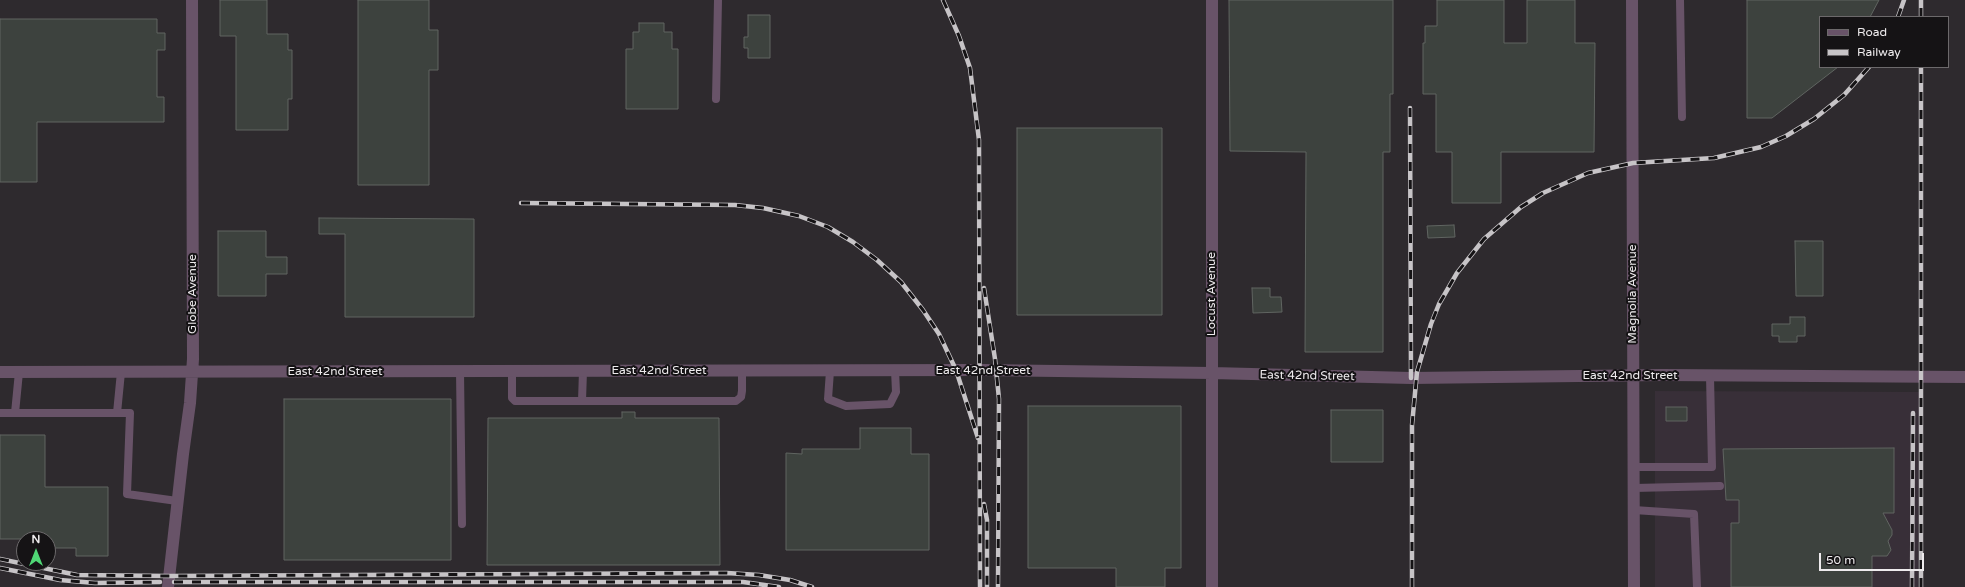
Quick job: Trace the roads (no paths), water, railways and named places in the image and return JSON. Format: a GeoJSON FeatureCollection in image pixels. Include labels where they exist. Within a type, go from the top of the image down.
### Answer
{"type":"FeatureCollection","features":[{"type":"Feature","properties":{"kind":"street","name":"Globe Avenue"},"geometry":{"type":"LineString","coordinates":[[168,587],[192,372],[192,0]]}},
{"type":"Feature","properties":{"kind":"street","name":"Locust Avenue"},"geometry":{"type":"LineString","coordinates":[[1212,0],[1212,587]]}},
{"type":"Feature","properties":{"kind":"street","name":"Magnolia Avenue"},"geometry":{"type":"LineString","coordinates":[[1632,0],[1634,587]]}},
{"type":"Feature","properties":{"kind":"street","name":"East 42nd Street"},"geometry":{"type":"LineString","coordinates":[[0,372],[895,370],[1212,373],[1412,378],[1634,375],[1965,377]]}},
{"type":"Feature","properties":{"kind":"lane"},"geometry":{"type":"LineString","coordinates":[[716,99],[718,0]]}},
{"type":"Feature","properties":{"kind":"lane"},"geometry":{"type":"LineString","coordinates":[[1680,0],[1682,117]]}},
{"type":"Feature","properties":{"kind":"lane"},"geometry":{"type":"LineString","coordinates":[[830,370],[828,399],[846,406],[890,404],[896,392],[895,370]]}},
{"type":"Feature","properties":{"kind":"lane"},"geometry":{"type":"LineString","coordinates":[[460,371],[462,524]]}},
{"type":"Feature","properties":{"kind":"lane"},"geometry":{"type":"LineString","coordinates":[[512,371],[512,398],[515,401],[736,401],[741,396],[742,391],[742,371]]}},
{"type":"Feature","properties":{"kind":"lane"},"geometry":{"type":"LineString","coordinates":[[582,401],[583,371]]}},
{"type":"Feature","properties":{"kind":"lane"},"geometry":{"type":"LineString","coordinates":[[15,413],[18,372]]}},
{"type":"Feature","properties":{"kind":"lane"},"geometry":{"type":"LineString","coordinates":[[117,413],[121,372]]}},
{"type":"Feature","properties":{"kind":"lane"},"geometry":{"type":"LineString","coordinates":[[1634,467],[1712,467],[1710,376]]}},
{"type":"Feature","properties":{"kind":"lane"},"geometry":{"type":"LineString","coordinates":[[0,413],[130,413],[127,494],[177,501]]}},
{"type":"Feature","properties":{"kind":"lane"},"geometry":{"type":"LineString","coordinates":[[1634,488],[1720,486]]}},
{"type":"Feature","properties":{"kind":"lane"},"geometry":{"type":"LineString","coordinates":[[1634,510],[1694,514],[1697,587]]}},
{"type":"Feature","properties":{"kind":"railway"},"geometry":{"type":"LineString","coordinates":[[943,0],[959,36],[970,68],[979,140],[980,587]]}},
{"type":"Feature","properties":{"kind":"railway"},"geometry":{"type":"LineString","coordinates":[[1898,16],[1904,0]]}},
{"type":"Feature","properties":{"kind":"railway"},"geometry":{"type":"LineString","coordinates":[[1921,0],[1921,16]]}},
{"type":"Feature","properties":{"kind":"railway"},"geometry":{"type":"LineString","coordinates":[[1412,587],[1412,425],[1417,372],[1431,324],[1439,304],[1457,273],[1484,239],[1521,207],[1543,193],[1588,173],[1633,163],[1714,158],[1761,147],[1786,136],[1814,119],[1844,95],[1868,68]]}},
{"type":"Feature","properties":{"kind":"railway"},"geometry":{"type":"LineString","coordinates":[[1921,68],[1921,587]]}},
{"type":"Feature","properties":{"kind":"railway"},"geometry":{"type":"LineString","coordinates":[[1410,108],[1411,378]]}},
{"type":"Feature","properties":{"kind":"railway"},"geometry":{"type":"LineString","coordinates":[[521,203],[735,205],[763,208],[799,216],[828,227],[853,242],[877,260],[901,282],[923,310],[939,334],[956,370],[978,438]]}},
{"type":"Feature","properties":{"kind":"railway"},"geometry":{"type":"LineString","coordinates":[[984,288],[995,359],[999,399],[998,587]]}},
{"type":"Feature","properties":{"kind":"railway"},"geometry":{"type":"LineString","coordinates":[[1912,587],[1913,413]]}},
{"type":"Feature","properties":{"kind":"railway"},"geometry":{"type":"LineString","coordinates":[[984,504],[987,520],[987,587]]}},
{"type":"Feature","properties":{"kind":"railway"},"geometry":{"type":"LineString","coordinates":[[0,559],[77,575],[169,576],[727,573],[759,575],[790,580],[812,587]]}},
{"type":"Feature","properties":{"kind":"railway"},"geometry":{"type":"LineString","coordinates":[[0,568],[60,580],[95,583],[160,582]]}},
{"type":"Feature","properties":{"kind":"railway"},"geometry":{"type":"LineString","coordinates":[[174,582],[743,582],[779,587]]}}]}
